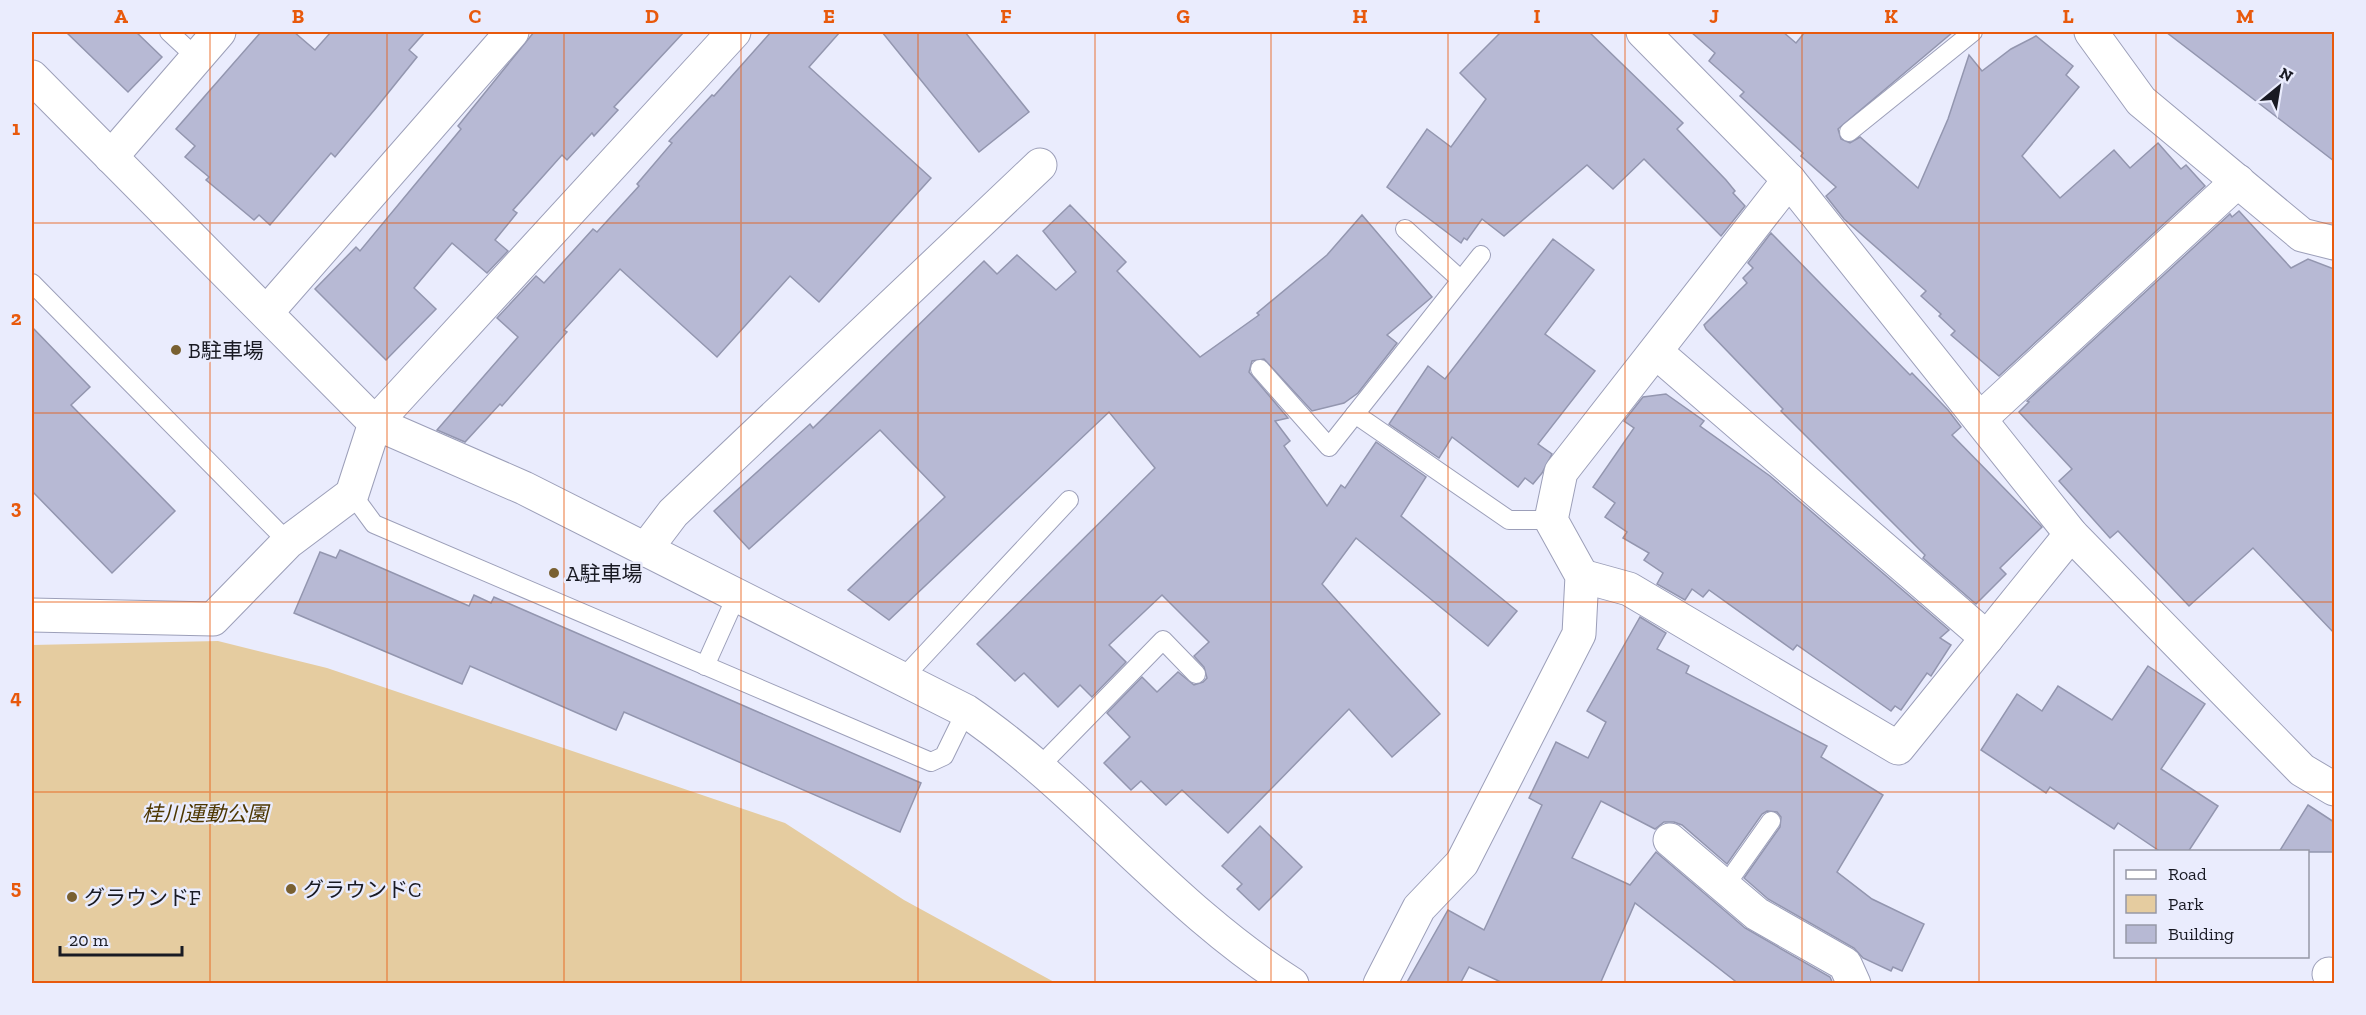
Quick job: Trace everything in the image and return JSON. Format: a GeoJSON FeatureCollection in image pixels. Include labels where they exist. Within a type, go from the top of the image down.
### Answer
{"type":"FeatureCollection","features":[{"type":"Feature","properties":{"kind":"street"},"geometry":{"type":"LineString","coordinates":[[111,157],[219,32]]}},
{"type":"Feature","properties":{"kind":"street"},"geometry":{"type":"LineString","coordinates":[[267,312],[512,32]]}},
{"type":"Feature","properties":{"kind":"street"},"geometry":{"type":"LineString","coordinates":[[32,615],[213,619],[288,542],[352,494],[375,423],[734,32]]}},
{"type":"Feature","properties":{"kind":"street"},"geometry":{"type":"LineString","coordinates":[[1643,32],[1789,180],[2071,534],[2302,770],[2334,789]]}},
{"type":"Feature","properties":{"kind":"street"},"geometry":{"type":"LineString","coordinates":[[2091,32],[2140,101],[2302,235],[2334,243]]}},
{"type":"Feature","properties":{"kind":"street"},"geometry":{"type":"LineString","coordinates":[[32,77],[375,423],[524,488],[736,597],[966,711],[1010,741],[1040,766],[1180,900],[1292,984]]}},
{"type":"Feature","properties":{"kind":"street"},"geometry":{"type":"LineString","coordinates":[[645,550],[673,513],[1040,165]]}},
{"type":"Feature","properties":{"kind":"street"},"geometry":{"type":"LineString","coordinates":[[1380,984],[1419,908],[1462,863],[1579,633],[1582,576],[1551,520],[1561,472],[1789,180]]}},
{"type":"Feature","properties":{"kind":"street"},"geometry":{"type":"LineString","coordinates":[[1980,419],[2238,181]]}},
{"type":"Feature","properties":{"kind":"street"},"geometry":{"type":"LineString","coordinates":[[1656,352],[1987,638]]}},
{"type":"Feature","properties":{"kind":"street"},"geometry":{"type":"LineString","coordinates":[[1582,576],[1629,589],[1898,748],[2071,534]]}},
{"type":"Feature","properties":{"kind":"street"},"geometry":{"type":"LineString","coordinates":[[1671,840],[1757,915],[1845,964],[1854,984]]}},
{"type":"Feature","properties":{"kind":"lane"},"geometry":{"type":"LineString","coordinates":[[169,32],[197,58]]}},
{"type":"Feature","properties":{"kind":"lane"},"geometry":{"type":"LineString","coordinates":[[1849,132],[1973,32]]}},
{"type":"Feature","properties":{"kind":"lane"},"geometry":{"type":"LineString","coordinates":[[1405,229],[1461,280]]}},
{"type":"Feature","properties":{"kind":"lane"},"geometry":{"type":"LineString","coordinates":[[1260,369],[1329,447],[1481,255]]}},
{"type":"Feature","properties":{"kind":"lane"},"geometry":{"type":"LineString","coordinates":[[32,283],[288,542]]}},
{"type":"Feature","properties":{"kind":"lane"},"geometry":{"type":"LineString","coordinates":[[1355,414],[1509,520],[1551,520]]}},
{"type":"Feature","properties":{"kind":"lane"},"geometry":{"type":"LineString","coordinates":[[352,494],[374,524],[931,762],[944,756],[966,711]]}},
{"type":"Feature","properties":{"kind":"lane"},"geometry":{"type":"LineString","coordinates":[[902,679],[1069,500]]}},
{"type":"Feature","properties":{"kind":"lane"},"geometry":{"type":"LineString","coordinates":[[705,666],[736,597]]}},
{"type":"Feature","properties":{"kind":"lane"},"geometry":{"type":"LineString","coordinates":[[1040,766],[1163,640],[1196,674]]}},
{"type":"Feature","properties":{"kind":"lane"},"geometry":{"type":"LineString","coordinates":[[1725,886],[1771,821]]}},
{"type":"Feature","properties":{"kind":"green space","name":"桂川運動公園"},"geometry":{"type":"Polygon","coordinates":[[[218,641],[327,668],[785,823],[904,900],[1056,983],[32,983],[32,645],[218,641]]]}},
{"type":"Feature","properties":{"kind":"building"},"geometry":{"type":"Polygon","coordinates":[[[66,32],[136,32],[162,57],[128,92],[66,32]]]}},
{"type":"Feature","properties":{"kind":"building"},"geometry":{"type":"Polygon","coordinates":[[[261,32],[294,32],[315,50],[331,32],[425,32],[409,50],[417,57],[335,157],[331,153],[270,225],[259,215],[254,220],[206,180],[209,177],[185,157],[195,146],[176,129],[261,32]]]}},
{"type":"Feature","properties":{"kind":"building"},"geometry":{"type":"Polygon","coordinates":[[[534,32],[684,32],[614,107],[618,110],[594,136],[592,133],[567,160],[562,155],[513,210],[517,213],[495,240],[508,251],[487,273],[452,243],[414,288],[436,309],[386,360],[315,289],[356,247],[360,251],[461,129],[458,126],[534,32]]]}},
{"type":"Feature","properties":{"kind":"building"},"geometry":{"type":"Polygon","coordinates":[[[771,32],[840,32],[809,67],[931,178],[819,302],[790,276],[717,357],[620,269],[564,330],[567,332],[502,406],[500,404],[465,442],[437,430],[518,337],[497,318],[536,276],[544,283],[593,229],[597,232],[639,186],[637,184],[672,143],[669,141],[712,95],[714,96],[771,32]]]}},
{"type":"Feature","properties":{"kind":"building"},"geometry":{"type":"Polygon","coordinates":[[[882,32],[965,32],[1029,112],[979,152],[882,32]]]}},
{"type":"Feature","properties":{"kind":"building"},"geometry":{"type":"Polygon","coordinates":[[[1501,32],[1589,32],[1683,123],[1677,129],[1726,180],[1735,191],[1733,193],[1745,206],[1721,236],[1644,159],[1613,189],[1587,165],[1504,236],[1482,219],[1467,240],[1464,238],[1461,243],[1387,187],[1427,129],[1451,147],[1486,99],[1460,73],[1501,32]]]}},
{"type":"Feature","properties":{"kind":"building"},"geometry":{"type":"Polygon","coordinates":[[[1691,32],[1783,32],[1796,43],[1805,32],[1953,32],[1838,129],[1841,139],[1850,143],[1860,137],[1918,188],[1948,119],[1969,55],[1982,71],[2011,49],[2036,36],[2073,66],[2066,75],[2079,87],[2022,156],[2060,198],[2114,150],[2130,168],[2158,143],[2181,169],[2186,165],[2205,186],[1999,376],[1951,335],[1955,331],[1939,316],[1941,314],[1921,296],[1926,291],[1844,219],[1826,196],[1836,187],[1801,156],[1803,153],[1740,96],[1744,92],[1709,61],[1715,53],[1691,32]]]}},
{"type":"Feature","properties":{"kind":"building"},"geometry":{"type":"Polygon","coordinates":[[[2166,32],[2334,32],[2334,161],[2166,32]]]}},
{"type":"Feature","properties":{"kind":"building"},"geometry":{"type":"Polygon","coordinates":[[[1070,205],[1126,262],[1117,271],[1200,357],[1259,315],[1257,313],[1327,255],[1362,215],[1432,297],[1387,335],[1397,343],[1358,393],[1344,403],[1312,411],[1264,359],[1252,361],[1249,372],[1288,418],[1275,421],[1290,441],[1284,446],[1327,506],[1341,485],[1345,488],[1376,442],[1426,477],[1401,516],[1517,611],[1488,646],[1356,538],[1322,584],[1440,714],[1392,757],[1349,709],[1228,833],[1182,790],[1166,805],[1141,781],[1131,790],[1104,763],[1130,737],[1107,713],[1142,677],[1157,692],[1178,672],[1194,685],[1207,678],[1204,667],[1194,656],[1209,642],[1162,595],[1109,645],[1126,662],[1092,697],[1080,685],[1058,707],[1024,673],[1015,681],[977,644],[1155,468],[1109,412],[889,620],[848,590],[945,497],[880,430],[749,549],[714,511],[810,424],[813,428],[984,261],[997,274],[1017,255],[1056,290],[1076,272],[1043,231],[1070,205]]]}},
{"type":"Feature","properties":{"kind":"building"},"geometry":{"type":"Polygon","coordinates":[[[2239,211],[2291,268],[2308,259],[2334,269],[2334,633],[2253,548],[2189,606],[2118,531],[2110,538],[2059,481],[2072,469],[2019,412],[2029,402],[2027,401],[2230,214],[2232,217],[2239,211]]]}},
{"type":"Feature","properties":{"kind":"building"},"geometry":{"type":"Polygon","coordinates":[[[1771,233],[1910,375],[1912,373],[1948,410],[1961,427],[1952,435],[2042,527],[2000,568],[2006,574],[1976,604],[1923,558],[1925,555],[1781,411],[1783,409],[1706,329],[1704,325],[1747,283],[1743,278],[1753,268],[1748,263],[1771,233]]]}},
{"type":"Feature","properties":{"kind":"building"},"geometry":{"type":"Polygon","coordinates":[[[1553,239],[1594,270],[1545,334],[1595,371],[1538,444],[1552,454],[1542,473],[1533,484],[1525,478],[1518,487],[1452,437],[1439,458],[1389,424],[1428,366],[1445,379],[1553,239]]]}},
{"type":"Feature","properties":{"kind":"building"},"geometry":{"type":"Polygon","coordinates":[[[32,327],[90,387],[71,405],[175,511],[112,573],[32,491],[32,327]]]}},
{"type":"Feature","properties":{"kind":"building"},"geometry":{"type":"Polygon","coordinates":[[[1666,394],[1704,421],[1700,426],[1770,476],[1949,630],[1940,638],[1951,645],[1931,676],[1927,673],[1901,710],[1895,706],[1891,711],[1797,645],[1793,650],[1709,590],[1703,597],[1692,589],[1685,600],[1657,584],[1663,573],[1644,560],[1649,553],[1623,538],[1627,532],[1605,517],[1615,503],[1593,487],[1634,428],[1624,421],[1643,397],[1666,394]]]}},
{"type":"Feature","properties":{"kind":"building"},"geometry":{"type":"Polygon","coordinates":[[[340,550],[469,606],[474,595],[491,603],[494,597],[921,783],[900,832],[624,712],[616,730],[470,666],[462,684],[294,613],[320,552],[336,558],[340,550]]]}},
{"type":"Feature","properties":{"kind":"building"},"geometry":{"type":"Polygon","coordinates":[[[1640,617],[1666,633],[1657,649],[1689,666],[1686,673],[1827,746],[1821,757],[1883,795],[1837,872],[1872,899],[1924,924],[1902,971],[1893,967],[1891,971],[1863,958],[1854,948],[1768,899],[1744,878],[1780,827],[1781,817],[1777,812],[1767,811],[1762,814],[1727,864],[1682,825],[1664,822],[1655,829],[1601,801],[1572,858],[1630,885],[1656,852],[1745,928],[1830,977],[1833,984],[1739,984],[1635,903],[1600,984],[1505,984],[1469,967],[1460,984],[1406,984],[1448,910],[1484,930],[1542,805],[1529,798],[1556,742],[1588,758],[1606,722],[1587,711],[1640,617]]]}},
{"type":"Feature","properties":{"kind":"building"},"geometry":{"type":"Polygon","coordinates":[[[2148,666],[2205,704],[2161,769],[2218,806],[2189,850],[2158,850],[2118,823],[2114,829],[2050,787],[2046,793],[1981,750],[2017,694],[2042,711],[2058,686],[2112,720],[2148,666]]]}},
{"type":"Feature","properties":{"kind":"building"},"geometry":{"type":"Polygon","coordinates":[[[2308,805],[2334,822],[2334,852],[2280,850],[2308,805]]]}},
{"type":"Feature","properties":{"kind":"building"},"geometry":{"type":"Polygon","coordinates":[[[1260,826],[1302,867],[1259,910],[1237,889],[1242,884],[1222,866],[1260,826]]]}},
{"type":"Feature","properties":{"kind":"place","name":"B駐車場"},"geometry":{"type":"Point","coordinates":[176,350]}},
{"type":"Feature","properties":{"kind":"place","name":"A駐車場"},"geometry":{"type":"Point","coordinates":[554,573]}},
{"type":"Feature","properties":{"kind":"place","name":"グラウンドC"},"geometry":{"type":"Point","coordinates":[291,889]}},
{"type":"Feature","properties":{"kind":"place","name":"グラウンドF"},"geometry":{"type":"Point","coordinates":[72,897]}}]}
